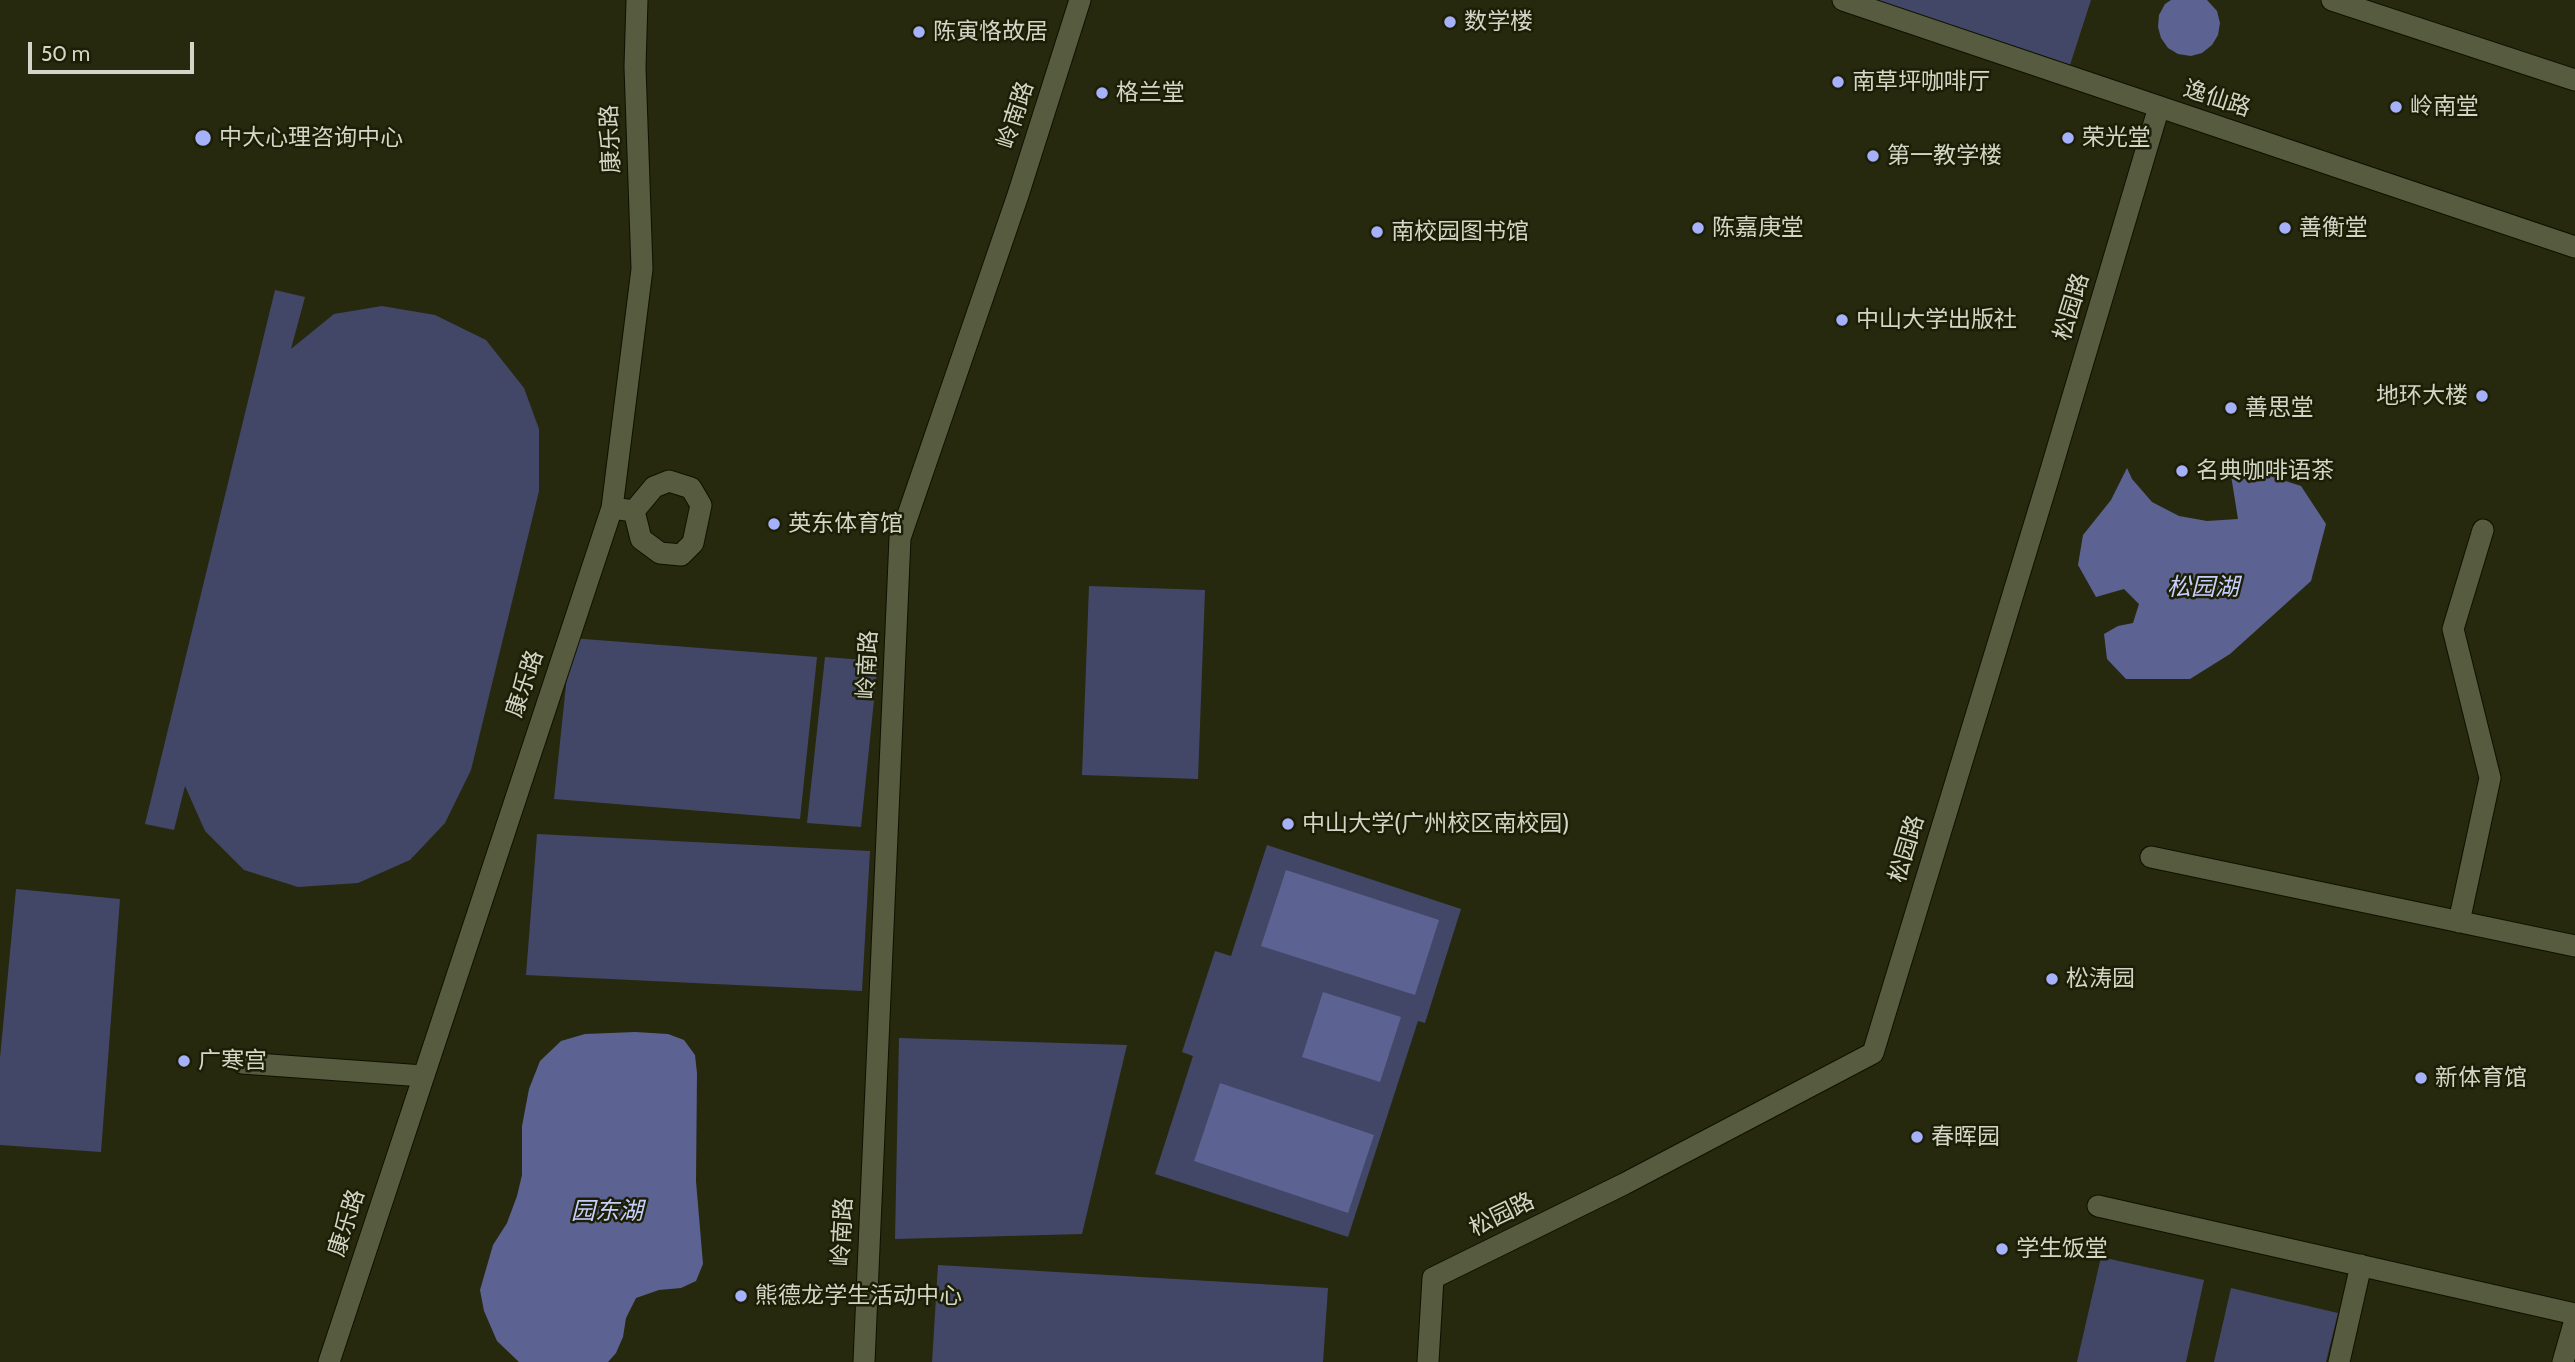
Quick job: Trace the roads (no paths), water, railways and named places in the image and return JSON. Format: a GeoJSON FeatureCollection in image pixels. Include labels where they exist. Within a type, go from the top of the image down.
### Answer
{"type":"FeatureCollection","features":[{"type":"Feature","properties":{"kind":"street","name":"康乐路"},"geometry":{"type":"LineString","coordinates":[[329,1362],[612,508],[642,269],[635,67],[637,0]]}},
{"type":"Feature","properties":{"kind":"street","name":"岭南路"},"geometry":{"type":"LineString","coordinates":[[864,1362],[900,538],[1018,195],[1080,0]]}},
{"type":"Feature","properties":{"kind":"street","name":"逸仙路"},"geometry":{"type":"LineString","coordinates":[[1843,0],[2575,247]]}},
{"type":"Feature","properties":{"kind":"street"},"geometry":{"type":"LineString","coordinates":[[2332,0],[2575,80]]}},
{"type":"Feature","properties":{"kind":"street","name":"松园路"},"geometry":{"type":"LineString","coordinates":[[1429,1362],[1433,1278],[1624,1184],[1872,1053],[2159,107]]}},
{"type":"Feature","properties":{"kind":"street"},"geometry":{"type":"LineString","coordinates":[[612,508],[634,511]]}},
{"type":"Feature","properties":{"kind":"street"},"geometry":{"type":"LineString","coordinates":[[2459,922],[2490,778],[2454,629],[2483,530]]}},
{"type":"Feature","properties":{"kind":"street"},"geometry":{"type":"LineString","coordinates":[[2151,857],[2575,946]]}},
{"type":"Feature","properties":{"kind":"street"},"geometry":{"type":"LineString","coordinates":[[242,1063],[423,1076]]}},
{"type":"Feature","properties":{"kind":"street"},"geometry":{"type":"LineString","coordinates":[[2098,1206],[2575,1314]]}},
{"type":"Feature","properties":{"kind":"street"},"geometry":{"type":"LineString","coordinates":[[2339,1362],[2361,1265]]}},
{"type":"Feature","properties":{"kind":"street"},"geometry":{"type":"LineString","coordinates":[[2563,1362],[2575,1320]]}},
{"type":"Feature","properties":{"kind":"water"},"geometry":{"type":"Polygon","coordinates":[[[2171,0],[2207,0],[2217,11],[2220,23],[2218,35],[2212,45],[2202,53],[2191,56],[2178,54],[2168,48],[2161,38],[2159,15],[2165,4],[2171,0]]]}},
{"type":"Feature","properties":{"kind":"water","name":"松园湖"},"geometry":{"type":"Polygon","coordinates":[[[2229,463],[2301,486],[2326,524],[2311,581],[2230,654],[2190,679],[2126,679],[2107,659],[2104,634],[2118,626],[2133,623],[2139,604],[2124,589],[2096,597],[2078,565],[2083,535],[2111,500],[2127,468],[2132,479],[2152,502],[2179,516],[2207,521],[2238,519],[2229,463]]]}},
{"type":"Feature","properties":{"kind":"water"},"geometry":{"type":"Polygon","coordinates":[[[1286,870],[1439,920],[1415,995],[1261,946],[1286,870]]]}},
{"type":"Feature","properties":{"kind":"water"},"geometry":{"type":"Polygon","coordinates":[[[1323,992],[1401,1017],[1380,1082],[1302,1057],[1323,992]]]}},
{"type":"Feature","properties":{"kind":"water","name":"园东湖"},"geometry":{"type":"Polygon","coordinates":[[[585,1034],[668,1034],[684,1040],[695,1055],[696,1181],[703,1264],[696,1281],[681,1288],[659,1290],[636,1298],[626,1318],[623,1337],[616,1353],[608,1362],[519,1362],[497,1341],[484,1311],[480,1290],[493,1245],[507,1223],[517,1196],[522,1175],[522,1126],[529,1089],[540,1061],[561,1041],[585,1034]]]}},
{"type":"Feature","properties":{"kind":"water"},"geometry":{"type":"Polygon","coordinates":[[[1220,1083],[1374,1135],[1348,1213],[1194,1161],[1220,1083]]]}},
{"type":"Feature","properties":{"kind":"place","name":"数学楼"},"geometry":{"type":"Point","coordinates":[1450,22]}},
{"type":"Feature","properties":{"kind":"place","name":"陈寅恪故居"},"geometry":{"type":"Point","coordinates":[919,32]}},
{"type":"Feature","properties":{"kind":"place","name":"南草坪咖啡厅"},"geometry":{"type":"Point","coordinates":[1838,82]}},
{"type":"Feature","properties":{"kind":"place","name":"格兰堂"},"geometry":{"type":"Point","coordinates":[1102,93]}},
{"type":"Feature","properties":{"kind":"place","name":"岭南堂"},"geometry":{"type":"Point","coordinates":[2396,107]}},
{"type":"Feature","properties":{"kind":"place","name":"中大心理咨询中心"},"geometry":{"type":"Point","coordinates":[203,138]}},
{"type":"Feature","properties":{"kind":"place","name":"荣光堂"},"geometry":{"type":"Point","coordinates":[2068,138]}},
{"type":"Feature","properties":{"kind":"place","name":"第一教学楼"},"geometry":{"type":"Point","coordinates":[1873,156]}},
{"type":"Feature","properties":{"kind":"place","name":"陈嘉庚堂"},"geometry":{"type":"Point","coordinates":[1698,228]}},
{"type":"Feature","properties":{"kind":"place","name":"善衡堂"},"geometry":{"type":"Point","coordinates":[2285,228]}},
{"type":"Feature","properties":{"kind":"place","name":"南校园图书馆"},"geometry":{"type":"Point","coordinates":[1377,232]}},
{"type":"Feature","properties":{"kind":"place","name":"中山大学出版社"},"geometry":{"type":"Point","coordinates":[1842,320]}},
{"type":"Feature","properties":{"kind":"place","name":"地环大楼"},"geometry":{"type":"Point","coordinates":[2482,396]}},
{"type":"Feature","properties":{"kind":"place","name":"善思堂"},"geometry":{"type":"Point","coordinates":[2231,408]}},
{"type":"Feature","properties":{"kind":"place","name":"名典咖啡语茶"},"geometry":{"type":"Point","coordinates":[2182,471]}},
{"type":"Feature","properties":{"kind":"place","name":"英东体育馆"},"geometry":{"type":"Point","coordinates":[774,524]}},
{"type":"Feature","properties":{"kind":"place","name":"中山大学(广州校区南校园)"},"geometry":{"type":"Point","coordinates":[1288,824]}},
{"type":"Feature","properties":{"kind":"place","name":"松涛园"},"geometry":{"type":"Point","coordinates":[2052,979]}},
{"type":"Feature","properties":{"kind":"place","name":"广寒宫"},"geometry":{"type":"Point","coordinates":[184,1061]}},
{"type":"Feature","properties":{"kind":"place","name":"新体育馆"},"geometry":{"type":"Point","coordinates":[2421,1078]}},
{"type":"Feature","properties":{"kind":"place","name":"春晖园"},"geometry":{"type":"Point","coordinates":[1917,1137]}},
{"type":"Feature","properties":{"kind":"place","name":"学生饭堂"},"geometry":{"type":"Point","coordinates":[2002,1249]}},
{"type":"Feature","properties":{"kind":"place","name":"熊德龙学生活动中心"},"geometry":{"type":"Point","coordinates":[741,1296]}}]}
